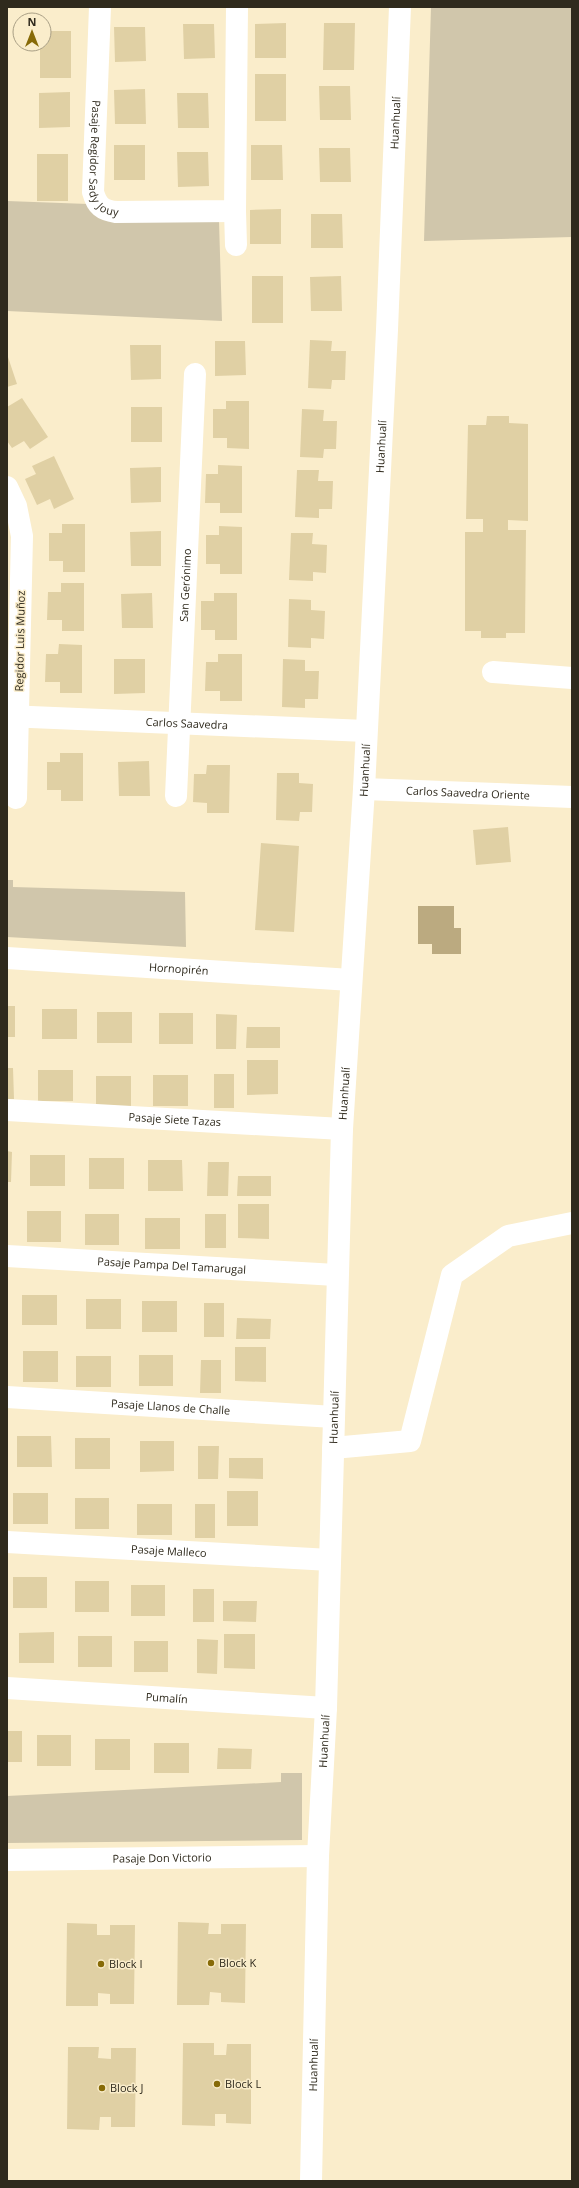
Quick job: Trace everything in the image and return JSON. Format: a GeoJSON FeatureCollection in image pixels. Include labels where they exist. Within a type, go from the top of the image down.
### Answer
{"type":"FeatureCollection","features":[{"type":"Feature","properties":{"kind":"street","name":"Pasaje Regidor Sady Jouy"},"geometry":{"type":"LineString","coordinates":[[100,7],[93,192],[96,202],[100,208],[116,212],[235,210]]}},
{"type":"Feature","properties":{"kind":"street"},"geometry":{"type":"LineString","coordinates":[[236,245],[237,7]]}},
{"type":"Feature","properties":{"kind":"street","name":"Huanhualí"},"geometry":{"type":"LineString","coordinates":[[311,2181],[318,1856],[326,1708],[334,1417],[336,1275],[342,1128],[364,789],[387,330],[400,7]]}},
{"type":"Feature","properties":{"kind":"street","name":"San Gerónimo"},"geometry":{"type":"LineString","coordinates":[[176,796],[195,374]]}},
{"type":"Feature","properties":{"kind":"street","name":"Regidor Luis Muñoz"},"geometry":{"type":"LineString","coordinates":[[7,487],[17,514],[22,536],[14,561],[12,716],[16,798]]}},
{"type":"Feature","properties":{"kind":"street"},"geometry":{"type":"LineString","coordinates":[[494,672],[572,678]]}},
{"type":"Feature","properties":{"kind":"street","name":"Carlos Saavedra"},"geometry":{"type":"LineString","coordinates":[[12,716],[366,731]]}},
{"type":"Feature","properties":{"kind":"street","name":"Carlos Saavedra Oriente"},"geometry":{"type":"LineString","coordinates":[[364,789],[572,797]]}},
{"type":"Feature","properties":{"kind":"street","name":"Hornopirén"},"geometry":{"type":"LineString","coordinates":[[7,958],[351,980]]}},
{"type":"Feature","properties":{"kind":"street","name":"Pasaje Siete Tazas"},"geometry":{"type":"LineString","coordinates":[[7,1110],[342,1128]]}},
{"type":"Feature","properties":{"kind":"street"},"geometry":{"type":"LineString","coordinates":[[333,1448],[410,1441],[452,1275],[508,1236],[572,1223]]}},
{"type":"Feature","properties":{"kind":"street","name":"Pasaje Pampa Del Tamarugal"},"geometry":{"type":"LineString","coordinates":[[7,1256],[336,1275]]}},
{"type":"Feature","properties":{"kind":"street","name":"Pasaje Llanos de Challe"},"geometry":{"type":"LineString","coordinates":[[7,1397],[334,1417]]}},
{"type":"Feature","properties":{"kind":"street","name":"Pasaje Malleco"},"geometry":{"type":"LineString","coordinates":[[7,1542],[330,1560]]}},
{"type":"Feature","properties":{"kind":"street","name":"Pumalín"},"geometry":{"type":"LineString","coordinates":[[7,1688],[326,1708]]}},
{"type":"Feature","properties":{"kind":"street","name":"Pasaje Don Victorio"},"geometry":{"type":"LineString","coordinates":[[7,1860],[318,1856]]}},
{"type":"Feature","properties":{"kind":"shaded area"},"geometry":{"type":"Polygon","coordinates":[[[431,7],[572,7],[572,237],[424,241],[431,7]]]}},
{"type":"Feature","properties":{"kind":"shaded area"},"geometry":{"type":"Polygon","coordinates":[[[7,201],[88,204],[219,221],[222,321],[7,311],[7,201]]]}},
{"type":"Feature","properties":{"kind":"shaded area"},"geometry":{"type":"Polygon","coordinates":[[[7,880],[13,880],[13,887],[185,892],[186,947],[7,937],[7,880]]]}},
{"type":"Feature","properties":{"kind":"shaded area"},"geometry":{"type":"Polygon","coordinates":[[[418,906],[454,906],[454,928],[461,928],[461,954],[432,954],[432,944],[418,944],[418,906]]]}},
{"type":"Feature","properties":{"kind":"shaded area"},"geometry":{"type":"Polygon","coordinates":[[[281,1773],[302,1773],[302,1840],[7,1843],[7,1796],[281,1782],[281,1773]]]}},
{"type":"Feature","properties":{"kind":"building"},"geometry":{"type":"Polygon","coordinates":[[[286,23],[286,58],[255,58],[255,24],[286,23]]]}},
{"type":"Feature","properties":{"kind":"building"},"geometry":{"type":"Polygon","coordinates":[[[324,23],[355,23],[354,70],[323,70],[324,23]]]}},
{"type":"Feature","properties":{"kind":"building"},"geometry":{"type":"Polygon","coordinates":[[[183,24],[214,24],[215,58],[184,59],[183,24]]]}},
{"type":"Feature","properties":{"kind":"building"},"geometry":{"type":"Polygon","coordinates":[[[114,27],[145,27],[146,61],[115,62],[114,27]]]}},
{"type":"Feature","properties":{"kind":"building"},"geometry":{"type":"Polygon","coordinates":[[[52,31],[71,31],[71,78],[40,78],[40,52],[52,52],[52,31]]]}},
{"type":"Feature","properties":{"kind":"building"},"geometry":{"type":"Polygon","coordinates":[[[255,74],[286,74],[286,121],[255,121],[255,74]]]}},
{"type":"Feature","properties":{"kind":"building"},"geometry":{"type":"Polygon","coordinates":[[[319,86],[350,86],[351,120],[320,120],[319,86]]]}},
{"type":"Feature","properties":{"kind":"building"},"geometry":{"type":"Polygon","coordinates":[[[145,89],[146,124],[115,124],[114,90],[145,89]]]}},
{"type":"Feature","properties":{"kind":"building"},"geometry":{"type":"Polygon","coordinates":[[[70,92],[70,127],[39,128],[39,93],[70,92]]]}},
{"type":"Feature","properties":{"kind":"building"},"geometry":{"type":"Polygon","coordinates":[[[177,93],[208,93],[209,128],[178,128],[177,93]]]}},
{"type":"Feature","properties":{"kind":"building"},"geometry":{"type":"Polygon","coordinates":[[[114,145],[145,145],[145,180],[114,180],[114,145]]]}},
{"type":"Feature","properties":{"kind":"building"},"geometry":{"type":"Polygon","coordinates":[[[251,145],[282,145],[283,180],[251,180],[251,145]]]}},
{"type":"Feature","properties":{"kind":"building"},"geometry":{"type":"Polygon","coordinates":[[[319,148],[350,148],[351,182],[320,182],[319,148]]]}},
{"type":"Feature","properties":{"kind":"building"},"geometry":{"type":"Polygon","coordinates":[[[177,152],[208,152],[209,186],[178,187],[177,152]]]}},
{"type":"Feature","properties":{"kind":"building"},"geometry":{"type":"Polygon","coordinates":[[[37,154],[68,154],[68,201],[37,201],[37,154]]]}},
{"type":"Feature","properties":{"kind":"building"},"geometry":{"type":"Polygon","coordinates":[[[281,209],[281,244],[250,244],[250,210],[281,209]]]}},
{"type":"Feature","properties":{"kind":"building"},"geometry":{"type":"Polygon","coordinates":[[[311,214],[342,214],[343,248],[311,248],[311,214]]]}},
{"type":"Feature","properties":{"kind":"building"},"geometry":{"type":"Polygon","coordinates":[[[252,276],[283,276],[283,323],[252,323],[252,276]]]}},
{"type":"Feature","properties":{"kind":"building"},"geometry":{"type":"Polygon","coordinates":[[[341,276],[342,311],[311,311],[310,277],[341,276]]]}},
{"type":"Feature","properties":{"kind":"building"},"geometry":{"type":"Polygon","coordinates":[[[310,340],[332,341],[331,351],[346,351],[345,380],[332,380],[331,389],[308,388],[310,340]]]}},
{"type":"Feature","properties":{"kind":"building"},"geometry":{"type":"Polygon","coordinates":[[[215,341],[245,341],[246,375],[215,376],[215,341]]]}},
{"type":"Feature","properties":{"kind":"building"},"geometry":{"type":"Polygon","coordinates":[[[130,345],[161,345],[161,379],[131,380],[130,345]]]}},
{"type":"Feature","properties":{"kind":"building"},"geometry":{"type":"Polygon","coordinates":[[[7,354],[17,384],[7,387],[7,354]]]}},
{"type":"Feature","properties":{"kind":"building"},"geometry":{"type":"Polygon","coordinates":[[[22,398],[48,437],[30,449],[24,441],[12,448],[7,441],[7,407],[22,398]]]}},
{"type":"Feature","properties":{"kind":"building"},"geometry":{"type":"Polygon","coordinates":[[[226,401],[249,401],[249,449],[227,448],[227,438],[213,438],[213,409],[226,409],[226,401]]]}},
{"type":"Feature","properties":{"kind":"building"},"geometry":{"type":"Polygon","coordinates":[[[131,407],[162,407],[162,442],[131,442],[131,407]]]}},
{"type":"Feature","properties":{"kind":"building"},"geometry":{"type":"Polygon","coordinates":[[[302,409],[324,410],[323,421],[337,421],[336,449],[324,449],[323,458],[300,457],[302,409]]]}},
{"type":"Feature","properties":{"kind":"building"},"geometry":{"type":"Polygon","coordinates":[[[487,416],[509,416],[509,423],[528,424],[528,521],[508,520],[508,530],[526,530],[525,633],[506,633],[506,638],[481,638],[481,631],[465,631],[465,532],[483,532],[483,519],[466,519],[468,425],[486,425],[487,416]]]}},
{"type":"Feature","properties":{"kind":"building"},"geometry":{"type":"Polygon","coordinates":[[[54,456],[74,499],[54,509],[50,499],[37,505],[25,479],[36,474],[32,466],[54,456]]]}},
{"type":"Feature","properties":{"kind":"building"},"geometry":{"type":"Polygon","coordinates":[[[218,465],[242,466],[242,513],[220,513],[220,503],[205,503],[206,474],[218,474],[218,465]]]}},
{"type":"Feature","properties":{"kind":"building"},"geometry":{"type":"Polygon","coordinates":[[[161,467],[161,502],[131,503],[130,468],[161,467]]]}},
{"type":"Feature","properties":{"kind":"building"},"geometry":{"type":"Polygon","coordinates":[[[297,470],[319,470],[318,481],[333,481],[332,509],[319,509],[319,518],[295,517],[297,470]]]}},
{"type":"Feature","properties":{"kind":"building"},"geometry":{"type":"Polygon","coordinates":[[[62,524],[85,524],[85,572],[63,572],[63,561],[49,561],[49,533],[62,533],[62,524]]]}},
{"type":"Feature","properties":{"kind":"building"},"geometry":{"type":"Polygon","coordinates":[[[219,526],[242,527],[242,574],[220,574],[220,564],[206,564],[206,535],[219,535],[219,526]]]}},
{"type":"Feature","properties":{"kind":"building"},"geometry":{"type":"Polygon","coordinates":[[[161,531],[161,566],[131,566],[130,532],[161,531]]]}},
{"type":"Feature","properties":{"kind":"building"},"geometry":{"type":"Polygon","coordinates":[[[291,533],[313,533],[312,544],[327,545],[326,573],[313,572],[313,581],[289,580],[291,533]]]}},
{"type":"Feature","properties":{"kind":"building"},"geometry":{"type":"Polygon","coordinates":[[[61,583],[84,583],[84,631],[62,631],[62,620],[47,620],[48,592],[61,592],[61,583]]]}},
{"type":"Feature","properties":{"kind":"building"},"geometry":{"type":"Polygon","coordinates":[[[152,593],[153,628],[122,628],[121,594],[152,593]]]}},
{"type":"Feature","properties":{"kind":"building"},"geometry":{"type":"Polygon","coordinates":[[[214,593],[237,593],[237,640],[215,640],[215,630],[201,630],[201,601],[214,601],[214,593]]]}},
{"type":"Feature","properties":{"kind":"building"},"geometry":{"type":"Polygon","coordinates":[[[289,599],[311,600],[311,610],[325,611],[324,639],[311,638],[311,648],[288,647],[289,599]]]}},
{"type":"Feature","properties":{"kind":"building"},"geometry":{"type":"Polygon","coordinates":[[[59,644],[82,645],[82,693],[60,693],[60,682],[45,682],[46,654],[58,654],[59,644]]]}},
{"type":"Feature","properties":{"kind":"building"},"geometry":{"type":"Polygon","coordinates":[[[218,654],[242,654],[242,701],[220,701],[220,691],[205,691],[206,662],[218,662],[218,654]]]}},
{"type":"Feature","properties":{"kind":"building"},"geometry":{"type":"Polygon","coordinates":[[[114,659],[145,659],[145,693],[114,694],[114,659]]]}},
{"type":"Feature","properties":{"kind":"building"},"geometry":{"type":"Polygon","coordinates":[[[283,659],[305,660],[305,671],[319,671],[318,699],[305,699],[305,708],[282,707],[283,659]]]}},
{"type":"Feature","properties":{"kind":"building"},"geometry":{"type":"Polygon","coordinates":[[[60,753],[83,753],[83,801],[61,801],[61,790],[47,790],[47,762],[60,762],[60,753]]]}},
{"type":"Feature","properties":{"kind":"building"},"geometry":{"type":"Polygon","coordinates":[[[149,761],[150,796],[119,796],[118,762],[149,761]]]}},
{"type":"Feature","properties":{"kind":"building"},"geometry":{"type":"Polygon","coordinates":[[[207,765],[230,765],[229,813],[207,813],[207,803],[193,802],[194,774],[206,774],[207,765]]]}},
{"type":"Feature","properties":{"kind":"building"},"geometry":{"type":"Polygon","coordinates":[[[277,773],[299,773],[299,783],[313,784],[312,812],[300,812],[299,821],[276,820],[277,773]]]}},
{"type":"Feature","properties":{"kind":"building"},"geometry":{"type":"Polygon","coordinates":[[[508,827],[511,862],[476,865],[473,830],[508,827]]]}},
{"type":"Feature","properties":{"kind":"building"},"geometry":{"type":"Polygon","coordinates":[[[261,843],[299,846],[294,932],[255,930],[261,843]]]}},
{"type":"Feature","properties":{"kind":"building"},"geometry":{"type":"Polygon","coordinates":[[[7,1006],[15,1006],[15,1037],[7,1037],[7,1006]]]}},
{"type":"Feature","properties":{"kind":"building"},"geometry":{"type":"Polygon","coordinates":[[[42,1009],[77,1009],[77,1039],[42,1039],[42,1009]]]}},
{"type":"Feature","properties":{"kind":"building"},"geometry":{"type":"Polygon","coordinates":[[[97,1012],[132,1012],[132,1043],[97,1043],[97,1012]]]}},
{"type":"Feature","properties":{"kind":"building"},"geometry":{"type":"Polygon","coordinates":[[[159,1013],[193,1013],[193,1044],[159,1044],[159,1013]]]}},
{"type":"Feature","properties":{"kind":"building"},"geometry":{"type":"Polygon","coordinates":[[[216,1014],[237,1015],[236,1049],[216,1049],[216,1014]]]}},
{"type":"Feature","properties":{"kind":"building"},"geometry":{"type":"Polygon","coordinates":[[[247,1027],[280,1027],[280,1048],[246,1048],[247,1027]]]}},
{"type":"Feature","properties":{"kind":"building"},"geometry":{"type":"Polygon","coordinates":[[[247,1060],[278,1060],[278,1094],[247,1095],[247,1060]]]}},
{"type":"Feature","properties":{"kind":"building"},"geometry":{"type":"Polygon","coordinates":[[[7,1068],[13,1068],[14,1099],[7,1099],[7,1068]]]}},
{"type":"Feature","properties":{"kind":"building"},"geometry":{"type":"Polygon","coordinates":[[[38,1070],[73,1070],[73,1101],[38,1101],[38,1070]]]}},
{"type":"Feature","properties":{"kind":"building"},"geometry":{"type":"Polygon","coordinates":[[[214,1074],[234,1074],[234,1108],[214,1108],[214,1074]]]}},
{"type":"Feature","properties":{"kind":"building"},"geometry":{"type":"Polygon","coordinates":[[[153,1075],[188,1075],[188,1106],[153,1106],[153,1075]]]}},
{"type":"Feature","properties":{"kind":"building"},"geometry":{"type":"Polygon","coordinates":[[[96,1076],[131,1076],[131,1107],[96,1107],[96,1076]]]}},
{"type":"Feature","properties":{"kind":"building"},"geometry":{"type":"Polygon","coordinates":[[[7,1151],[12,1152],[11,1182],[7,1182],[7,1151]]]}},
{"type":"Feature","properties":{"kind":"building"},"geometry":{"type":"Polygon","coordinates":[[[30,1155],[65,1155],[65,1186],[30,1186],[30,1155]]]}},
{"type":"Feature","properties":{"kind":"building"},"geometry":{"type":"Polygon","coordinates":[[[89,1158],[124,1158],[124,1189],[89,1189],[89,1158]]]}},
{"type":"Feature","properties":{"kind":"building"},"geometry":{"type":"Polygon","coordinates":[[[148,1160],[182,1160],[183,1191],[148,1191],[148,1160]]]}},
{"type":"Feature","properties":{"kind":"building"},"geometry":{"type":"Polygon","coordinates":[[[208,1162],[229,1162],[228,1196],[207,1196],[208,1162]]]}},
{"type":"Feature","properties":{"kind":"building"},"geometry":{"type":"Polygon","coordinates":[[[238,1176],[271,1176],[271,1196],[237,1196],[238,1176]]]}},
{"type":"Feature","properties":{"kind":"building"},"geometry":{"type":"Polygon","coordinates":[[[238,1204],[269,1204],[269,1239],[238,1238],[238,1204]]]}},
{"type":"Feature","properties":{"kind":"building"},"geometry":{"type":"Polygon","coordinates":[[[27,1211],[61,1211],[61,1242],[27,1242],[27,1211]]]}},
{"type":"Feature","properties":{"kind":"building"},"geometry":{"type":"Polygon","coordinates":[[[85,1214],[119,1214],[119,1245],[85,1245],[85,1214]]]}},
{"type":"Feature","properties":{"kind":"building"},"geometry":{"type":"Polygon","coordinates":[[[205,1214],[226,1214],[226,1248],[205,1248],[205,1214]]]}},
{"type":"Feature","properties":{"kind":"building"},"geometry":{"type":"Polygon","coordinates":[[[145,1218],[180,1218],[180,1249],[145,1249],[145,1218]]]}},
{"type":"Feature","properties":{"kind":"building"},"geometry":{"type":"Polygon","coordinates":[[[22,1295],[57,1295],[57,1325],[22,1325],[22,1295]]]}},
{"type":"Feature","properties":{"kind":"building"},"geometry":{"type":"Polygon","coordinates":[[[86,1299],[121,1299],[121,1329],[86,1329],[86,1299]]]}},
{"type":"Feature","properties":{"kind":"building"},"geometry":{"type":"Polygon","coordinates":[[[142,1301],[177,1301],[177,1332],[142,1332],[142,1301]]]}},
{"type":"Feature","properties":{"kind":"building"},"geometry":{"type":"Polygon","coordinates":[[[204,1303],[224,1303],[224,1337],[204,1337],[204,1303]]]}},
{"type":"Feature","properties":{"kind":"building"},"geometry":{"type":"Polygon","coordinates":[[[237,1318],[271,1319],[270,1339],[236,1339],[237,1318]]]}},
{"type":"Feature","properties":{"kind":"building"},"geometry":{"type":"Polygon","coordinates":[[[235,1347],[266,1347],[266,1382],[235,1381],[235,1347]]]}},
{"type":"Feature","properties":{"kind":"building"},"geometry":{"type":"Polygon","coordinates":[[[23,1351],[58,1351],[58,1382],[23,1382],[23,1351]]]}},
{"type":"Feature","properties":{"kind":"building"},"geometry":{"type":"Polygon","coordinates":[[[139,1355],[173,1355],[173,1386],[139,1386],[139,1355]]]}},
{"type":"Feature","properties":{"kind":"building"},"geometry":{"type":"Polygon","coordinates":[[[76,1356],[111,1356],[111,1387],[76,1387],[76,1356]]]}},
{"type":"Feature","properties":{"kind":"building"},"geometry":{"type":"Polygon","coordinates":[[[201,1360],[221,1360],[221,1393],[200,1393],[201,1360]]]}},
{"type":"Feature","properties":{"kind":"building"},"geometry":{"type":"Polygon","coordinates":[[[17,1436],[51,1436],[52,1467],[17,1467],[17,1436]]]}},
{"type":"Feature","properties":{"kind":"building"},"geometry":{"type":"Polygon","coordinates":[[[75,1438],[110,1438],[110,1469],[75,1469],[75,1438]]]}},
{"type":"Feature","properties":{"kind":"building"},"geometry":{"type":"Polygon","coordinates":[[[140,1441],[174,1441],[174,1471],[140,1472],[140,1441]]]}},
{"type":"Feature","properties":{"kind":"building"},"geometry":{"type":"Polygon","coordinates":[[[198,1446],[219,1446],[218,1479],[198,1479],[198,1446]]]}},
{"type":"Feature","properties":{"kind":"building"},"geometry":{"type":"Polygon","coordinates":[[[229,1458],[263,1458],[263,1479],[229,1478],[229,1458]]]}},
{"type":"Feature","properties":{"kind":"building"},"geometry":{"type":"Polygon","coordinates":[[[227,1491],[258,1491],[258,1526],[227,1526],[227,1491]]]}},
{"type":"Feature","properties":{"kind":"building"},"geometry":{"type":"Polygon","coordinates":[[[13,1493],[48,1493],[48,1524],[13,1524],[13,1493]]]}},
{"type":"Feature","properties":{"kind":"building"},"geometry":{"type":"Polygon","coordinates":[[[75,1498],[109,1498],[109,1529],[75,1529],[75,1498]]]}},
{"type":"Feature","properties":{"kind":"building"},"geometry":{"type":"Polygon","coordinates":[[[137,1504],[172,1504],[172,1535],[137,1535],[137,1504]]]}},
{"type":"Feature","properties":{"kind":"building"},"geometry":{"type":"Polygon","coordinates":[[[195,1504],[215,1504],[215,1538],[195,1538],[195,1504]]]}},
{"type":"Feature","properties":{"kind":"building"},"geometry":{"type":"Polygon","coordinates":[[[13,1577],[47,1577],[47,1608],[13,1608],[13,1577]]]}},
{"type":"Feature","properties":{"kind":"building"},"geometry":{"type":"Polygon","coordinates":[[[75,1581],[109,1581],[109,1612],[75,1612],[75,1581]]]}},
{"type":"Feature","properties":{"kind":"building"},"geometry":{"type":"Polygon","coordinates":[[[131,1585],[165,1585],[165,1616],[131,1616],[131,1585]]]}},
{"type":"Feature","properties":{"kind":"building"},"geometry":{"type":"Polygon","coordinates":[[[193,1589],[214,1589],[214,1622],[193,1622],[193,1589]]]}},
{"type":"Feature","properties":{"kind":"building"},"geometry":{"type":"Polygon","coordinates":[[[223,1601],[257,1601],[256,1622],[223,1621],[223,1601]]]}},
{"type":"Feature","properties":{"kind":"building"},"geometry":{"type":"Polygon","coordinates":[[[54,1632],[54,1663],[19,1663],[19,1633],[54,1632]]]}},
{"type":"Feature","properties":{"kind":"building"},"geometry":{"type":"Polygon","coordinates":[[[224,1634],[255,1634],[255,1669],[224,1668],[224,1634]]]}},
{"type":"Feature","properties":{"kind":"building"},"geometry":{"type":"Polygon","coordinates":[[[78,1636],[112,1636],[112,1667],[78,1667],[78,1636]]]}},
{"type":"Feature","properties":{"kind":"building"},"geometry":{"type":"Polygon","coordinates":[[[197,1639],[218,1640],[217,1674],[197,1673],[197,1639]]]}},
{"type":"Feature","properties":{"kind":"building"},"geometry":{"type":"Polygon","coordinates":[[[134,1641],[168,1641],[168,1672],[134,1672],[134,1641]]]}},
{"type":"Feature","properties":{"kind":"building"},"geometry":{"type":"Polygon","coordinates":[[[7,1731],[22,1731],[22,1762],[7,1762],[7,1731]]]}},
{"type":"Feature","properties":{"kind":"building"},"geometry":{"type":"Polygon","coordinates":[[[37,1735],[71,1735],[71,1766],[37,1766],[37,1735]]]}},
{"type":"Feature","properties":{"kind":"building"},"geometry":{"type":"Polygon","coordinates":[[[95,1739],[130,1739],[130,1770],[95,1770],[95,1739]]]}},
{"type":"Feature","properties":{"kind":"building"},"geometry":{"type":"Polygon","coordinates":[[[154,1743],[189,1743],[189,1773],[154,1773],[154,1743]]]}},
{"type":"Feature","properties":{"kind":"building"},"geometry":{"type":"Polygon","coordinates":[[[218,1748],[252,1749],[251,1769],[217,1769],[218,1748]]]}},
{"type":"Feature","properties":{"kind":"building","name":"Block K"},"geometry":{"type":"Polygon","coordinates":[[[178,1922],[209,1923],[208,1934],[221,1934],[221,1924],[246,1924],[245,2003],[221,2002],[221,1993],[210,1992],[209,2005],[177,2005],[178,1922]]]}},
{"type":"Feature","properties":{"kind":"building","name":"Block I"},"geometry":{"type":"Polygon","coordinates":[[[67,1923],[97,1924],[97,1935],[110,1935],[110,1925],[135,1925],[134,2004],[110,2004],[110,1994],[98,1993],[98,2006],[66,2006],[67,1923]]]}},
{"type":"Feature","properties":{"kind":"building","name":"Block L"},"geometry":{"type":"Polygon","coordinates":[[[183,2043],[214,2043],[214,2055],[226,2055],[227,2044],[251,2044],[251,2124],[226,2123],[226,2114],[215,2114],[215,2126],[182,2125],[183,2043]]]}},
{"type":"Feature","properties":{"kind":"building","name":"Block J"},"geometry":{"type":"Polygon","coordinates":[[[68,2047],[99,2047],[98,2058],[111,2059],[111,2048],[136,2048],[135,2127],[111,2127],[111,2117],[100,2117],[99,2130],[67,2129],[68,2047]]]}},
{"type":"Feature","properties":{"kind":"place","name":"Block K"},"geometry":{"type":"Point","coordinates":[211,1963]}},
{"type":"Feature","properties":{"kind":"place","name":"Block I"},"geometry":{"type":"Point","coordinates":[101,1964]}},
{"type":"Feature","properties":{"kind":"place","name":"Block L"},"geometry":{"type":"Point","coordinates":[217,2084]}},
{"type":"Feature","properties":{"kind":"place","name":"Block J"},"geometry":{"type":"Point","coordinates":[102,2088]}}]}
